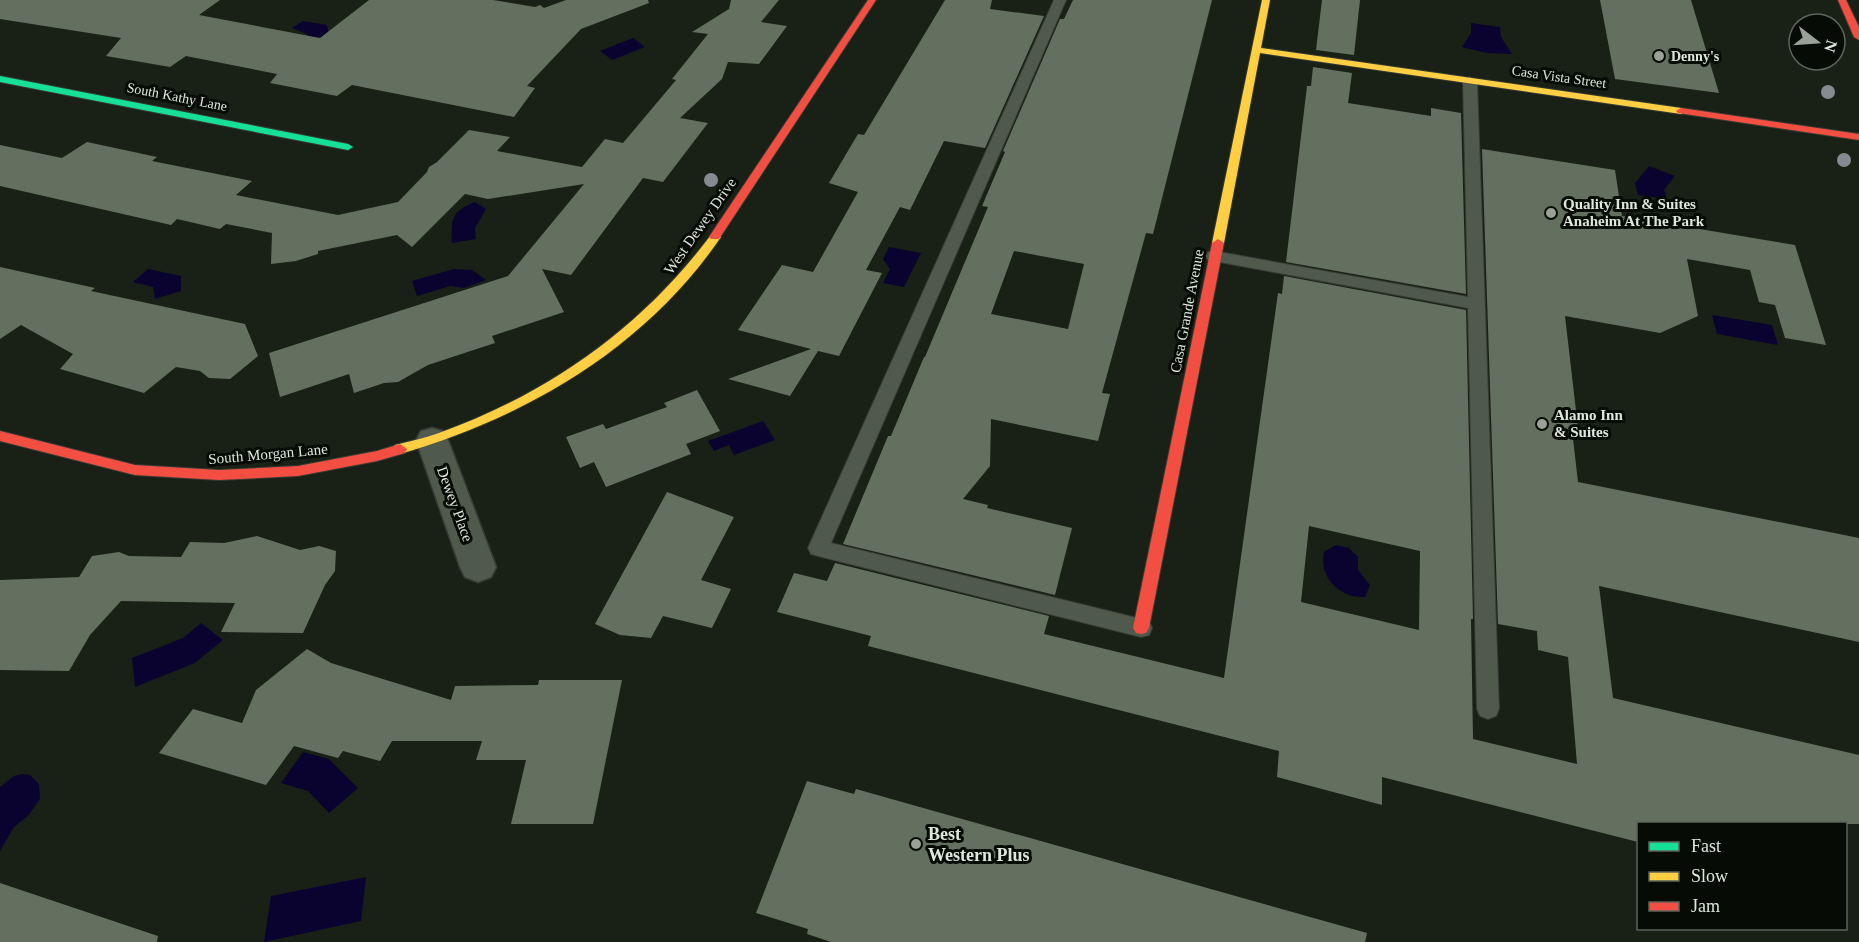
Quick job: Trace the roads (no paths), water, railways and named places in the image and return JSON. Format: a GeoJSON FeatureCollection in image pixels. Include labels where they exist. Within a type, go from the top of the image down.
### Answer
{"type":"FeatureCollection","features":[{"type":"Feature","properties":{"kind":"street","name":"West Dewey Drive"},"geometry":{"type":"LineString","coordinates":[[432,440],[497,414],[541,392],[582,368],[620,341],[652,313],[683,281],[706,251],[872,0]]}},
{"type":"Feature","properties":{"kind":"street","name":"Casa Grande Avenue"},"geometry":{"type":"LineString","coordinates":[[1141,628],[1266,0]]}},
{"type":"Feature","properties":{"kind":"street"},"geometry":{"type":"LineString","coordinates":[[1842,0],[1859,37]]}},
{"type":"Feature","properties":{"kind":"street","name":"Casa Vista Street"},"geometry":{"type":"LineString","coordinates":[[1255,50],[1859,137]]}},
{"type":"Feature","properties":{"kind":"street","name":"South Kathy Lane"},"geometry":{"type":"LineString","coordinates":[[0,79],[348,147]]}},
{"type":"Feature","properties":{"kind":"street","name":"South Morgan Lane"},"geometry":{"type":"LineString","coordinates":[[0,436],[139,471],[195,476],[246,475],[303,470],[370,459],[432,440]]}},
{"type":"Feature","properties":{"kind":"street","name":"Dewey Place"},"geometry":{"type":"LineString","coordinates":[[432,440],[478,567]]}},
{"type":"Feature","properties":{"kind":"lane"},"geometry":{"type":"LineString","coordinates":[[1060,0],[818,548],[1141,628]]}},
{"type":"Feature","properties":{"kind":"lane"},"geometry":{"type":"LineString","coordinates":[[1470,81],[1488,709]]}},
{"type":"Feature","properties":{"kind":"lane"},"geometry":{"type":"LineString","coordinates":[[1214,256],[1476,304]]}},
{"type":"Feature","properties":{"kind":"place","name":"Denny's"},"geometry":{"type":"Point","coordinates":[1659,56]}},
{"type":"Feature","properties":{"kind":"place","name":"Quality Inn & Suites Anaheim At The Park"},"geometry":{"type":"Point","coordinates":[1551,213]}},
{"type":"Feature","properties":{"kind":"place","name":"Alamo Inn & Suites"},"geometry":{"type":"Point","coordinates":[1542,424]}},
{"type":"Feature","properties":{"kind":"place","name":"Best Western Plus"},"geometry":{"type":"Point","coordinates":[916,844]}}]}
